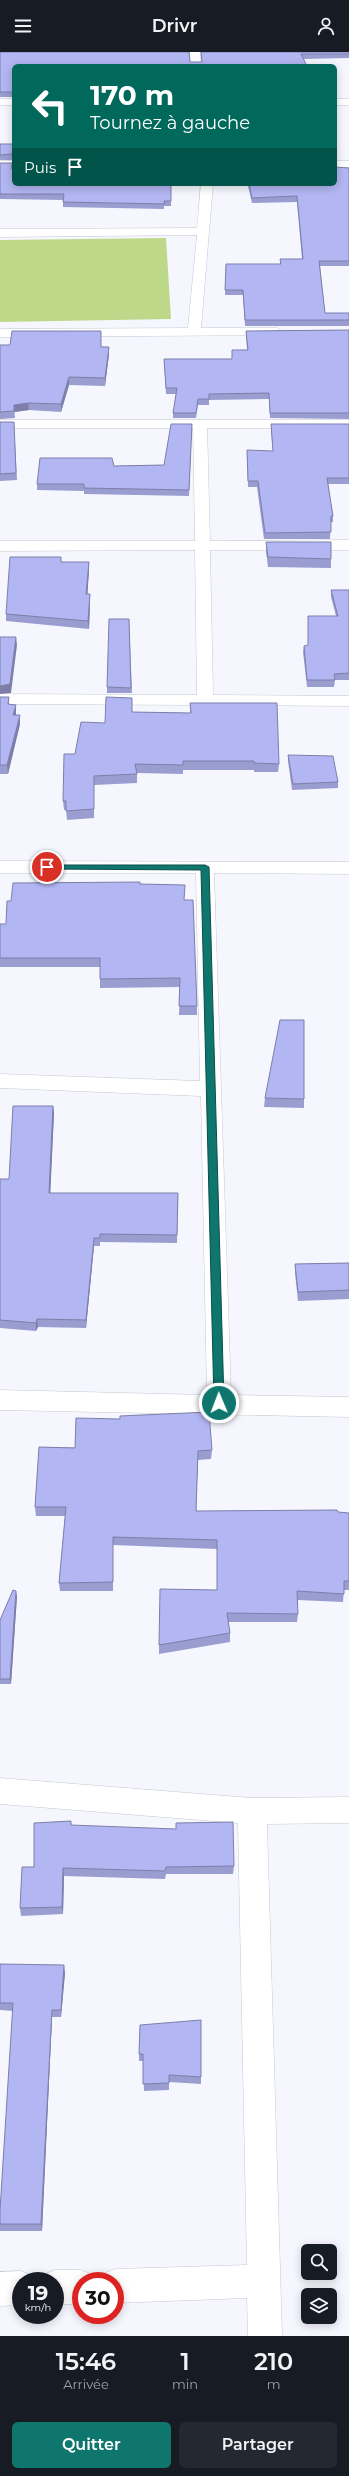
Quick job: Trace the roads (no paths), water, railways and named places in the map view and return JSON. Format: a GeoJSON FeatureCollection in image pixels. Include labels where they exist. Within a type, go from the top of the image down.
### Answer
{"type":"FeatureCollection","features":[{"type":"Feature","properties":{"kind":"street"},"geometry":{"type":"LineString","coordinates":[[195,52],[196,64]]}},
{"type":"Feature","properties":{"kind":"street"},"geometry":{"type":"LineString","coordinates":[[0,102],[12,102]]}},
{"type":"Feature","properties":{"kind":"street"},"geometry":{"type":"LineString","coordinates":[[337,102],[349,102]]}},
{"type":"Feature","properties":{"kind":"street"},"geometry":{"type":"LineString","coordinates":[[0,164],[12,164]]}},
{"type":"Feature","properties":{"kind":"street"},"geometry":{"type":"LineString","coordinates":[[337,164],[349,164]]}},
{"type":"Feature","properties":{"kind":"street"},"geometry":{"type":"LineString","coordinates":[[194,332],[207,186]]}},
{"type":"Feature","properties":{"kind":"street"},"geometry":{"type":"LineString","coordinates":[[0,232],[203,231]]}},
{"type":"Feature","properties":{"kind":"street"},"geometry":{"type":"LineString","coordinates":[[0,333],[287,332]]}},
{"type":"Feature","properties":{"kind":"street"},"geometry":{"type":"LineString","coordinates":[[0,424],[349,424]]}},
{"type":"Feature","properties":{"kind":"street"},"geometry":{"type":"LineString","coordinates":[[200,424],[205,702]]}},
{"type":"Feature","properties":{"kind":"street"},"geometry":{"type":"LineString","coordinates":[[0,546],[201,544],[349,545]]}},
{"type":"Feature","properties":{"kind":"street"},"geometry":{"type":"LineString","coordinates":[[0,699],[205,702],[349,701]]}},
{"type":"Feature","properties":{"kind":"street"},"geometry":{"type":"LineString","coordinates":[[0,867],[349,868]]}},
{"type":"Feature","properties":{"kind":"street"},"geometry":{"type":"LineString","coordinates":[[205,867],[219,1403]]}},
{"type":"Feature","properties":{"kind":"street"},"geometry":{"type":"LineString","coordinates":[[0,1081],[211,1089]]}},
{"type":"Feature","properties":{"kind":"street"},"geometry":{"type":"LineString","coordinates":[[0,1400],[219,1403],[349,1407]]}},
{"type":"Feature","properties":{"kind":"street"},"geometry":{"type":"LineString","coordinates":[[0,1791],[252,1811],[349,1810]]}},
{"type":"Feature","properties":{"kind":"street"},"geometry":{"type":"LineString","coordinates":[[252,1811],[262,2281],[265,2336]]}},
{"type":"Feature","properties":{"kind":"street"},"geometry":{"type":"LineString","coordinates":[[124,2286],[262,2281]]}},
{"type":"Feature","properties":{"kind":"street"},"geometry":{"type":"LineString","coordinates":[[0,2289],[12,2288]]}}]}
